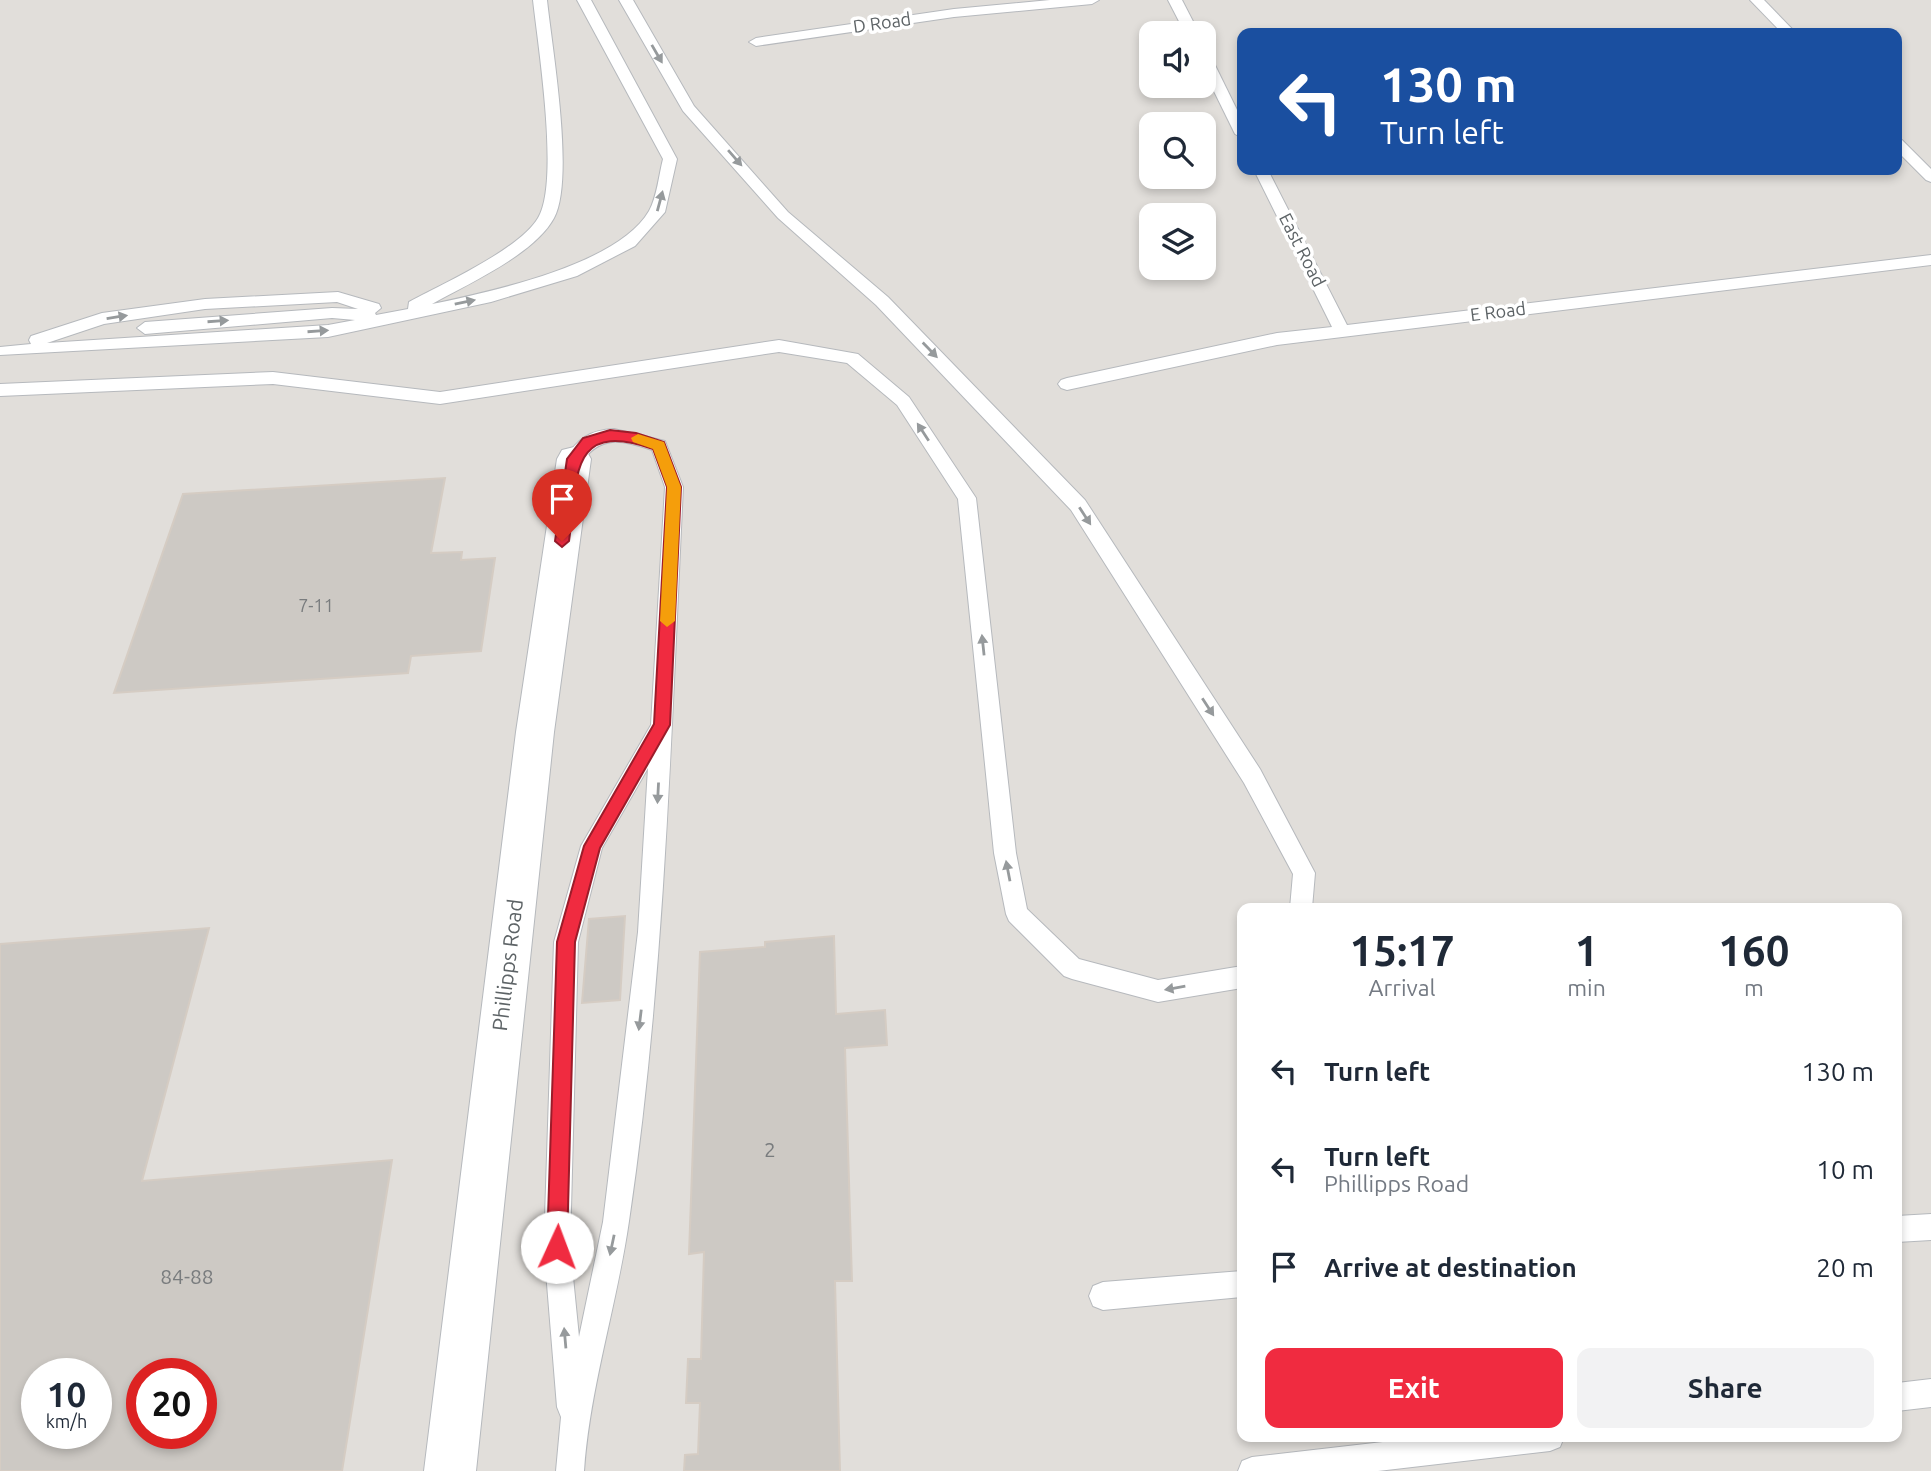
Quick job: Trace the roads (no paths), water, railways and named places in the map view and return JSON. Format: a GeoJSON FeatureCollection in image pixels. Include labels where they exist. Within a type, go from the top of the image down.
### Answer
{"type":"FeatureCollection","features":[{"type":"Feature","properties":{"kind":"street","name":"Phillipps Road"},"geometry":{"type":"LineString","coordinates":[[450,1471],[535,732],[573,459]]}},
{"type":"Feature","properties":{"kind":"lane"},"geometry":{"type":"LineString","coordinates":[[3,351],[102,319],[205,304],[338,297],[398,316],[514,249],[547,218],[556,177],[540,0]]}},
{"type":"Feature","properties":{"kind":"lane"},"geometry":{"type":"LineString","coordinates":[[3,351],[328,331],[485,298],[571,272],[629,242],[657,212],[670,159],[584,0]]}},
{"type":"Feature","properties":{"kind":"lane"},"geometry":{"type":"LineString","coordinates":[[626,0],[688,108],[783,215],[882,301],[1078,505],[1252,775],[1304,873],[1301,903]]}},
{"type":"Feature","properties":{"kind":"lane","name":"D Road"},"geometry":{"type":"LineString","coordinates":[[756,42],[954,13],[1092,0]]}},
{"type":"Feature","properties":{"kind":"lane"},"geometry":{"type":"LineString","coordinates":[[1175,0],[1186,21]]}},
{"type":"Feature","properties":{"kind":"lane"},"geometry":{"type":"LineString","coordinates":[[1757,0],[1784,28]]}},
{"type":"Feature","properties":{"kind":"lane"},"geometry":{"type":"LineString","coordinates":[[1216,81],[1237,124]]}},
{"type":"Feature","properties":{"kind":"lane"},"geometry":{"type":"LineString","coordinates":[[1902,148],[1931,177]]}},
{"type":"Feature","properties":{"kind":"lane","name":"East Road"},"geometry":{"type":"LineString","coordinates":[[1264,175],[1342,331]]}},
{"type":"Feature","properties":{"kind":"lane","name":"E Road"},"geometry":{"type":"LineString","coordinates":[[1067,384],[1278,339],[1931,260]]}},
{"type":"Feature","properties":{"kind":"lane"},"geometry":{"type":"LineString","coordinates":[[0,390],[273,378],[440,398],[779,346],[852,358],[904,401],[967,498],[1005,853],[1017,914],[1072,968],[1158,991],[1237,978]]}},
{"type":"Feature","properties":{"kind":"lane"},"geometry":{"type":"LineString","coordinates":[[570,1471],[573,1430],[618,1209],[650,932],[674,487],[659,446],[636,438],[610,435],[588,442],[573,459]]}},
{"type":"Feature","properties":{"kind":"lane"},"geometry":{"type":"LineString","coordinates":[[573,1430],[557,1247],[566,942],[592,846],[662,725]]}},
{"type":"Feature","properties":{"kind":"lane"},"geometry":{"type":"LineString","coordinates":[[1902,1230],[1931,1227]]}},
{"type":"Feature","properties":{"kind":"lane"},"geometry":{"type":"LineString","coordinates":[[1103,1296],[1237,1284]]}},
{"type":"Feature","properties":{"kind":"lane"},"geometry":{"type":"LineString","coordinates":[[1902,1396],[1931,1393]]}},
{"type":"Feature","properties":{"kind":"lane"},"geometry":{"type":"LineString","coordinates":[[1252,1471],[1506,1442]]}}]}
